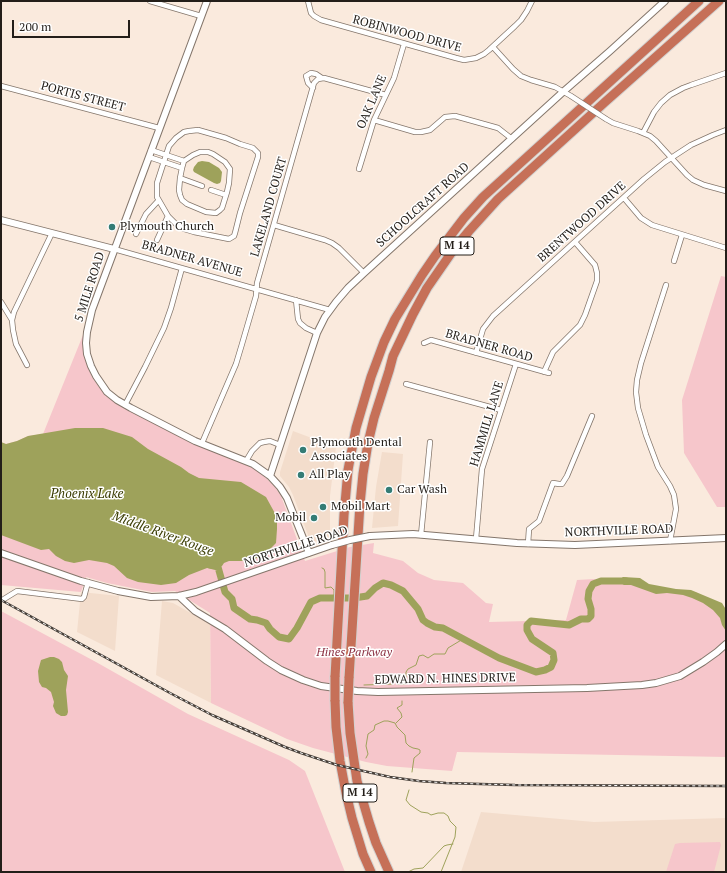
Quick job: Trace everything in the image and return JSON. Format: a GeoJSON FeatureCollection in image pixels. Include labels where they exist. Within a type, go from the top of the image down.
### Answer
{"type":"FeatureCollection","features":[{"type":"Feature","properties":{"kind":"highway","name":"M 14"},"geometry":{"type":"LineString","coordinates":[[371,872],[363,854],[352,818],[340,761],[336,727],[335,677],[348,470],[356,428],[371,377],[384,342],[395,319],[422,275],[464,218],[489,192],[699,1]]}},
{"type":"Feature","properties":{"kind":"highway","name":"M 14"},"geometry":{"type":"LineString","coordinates":[[389,872],[372,829],[357,780],[350,733],[348,702],[361,485],[374,418],[393,356],[427,288],[454,249],[498,199],[719,1]]}},
{"type":"Feature","properties":{"kind":"street"},"geometry":{"type":"LineString","coordinates":[[150,1],[201,16]]}},
{"type":"Feature","properties":{"kind":"street","name":"5 MILE ROAD"},"geometry":{"type":"LineString","coordinates":[[207,1],[91,314],[86,343],[89,361],[96,376],[107,392],[117,400],[202,443],[246,461],[270,476],[287,498],[309,553]]}},
{"type":"Feature","properties":{"kind":"street","name":"ROBINWOOD DRIVE"},"geometry":{"type":"LineString","coordinates":[[308,1],[311,13],[321,20],[464,60],[472,59],[484,54],[521,20],[532,1]]}},
{"type":"Feature","properties":{"kind":"street","name":"SCHOOLCRAFT ROAD"},"geometry":{"type":"LineString","coordinates":[[270,476],[317,333],[330,310],[342,294],[665,1]]}},
{"type":"Feature","properties":{"kind":"street","name":"OAK LANE"},"geometry":{"type":"LineString","coordinates":[[358,169],[374,120],[394,78],[404,44]]}},
{"type":"Feature","properties":{"kind":"street"},"geometry":{"type":"LineString","coordinates":[[492,47],[521,76],[564,91],[617,125],[643,133],[656,141],[693,180],[704,185],[726,191]]}},
{"type":"Feature","properties":{"kind":"street","name":"LAKELAND COURT"},"geometry":{"type":"LineString","coordinates":[[202,443],[236,364],[249,323],[256,296],[257,283],[313,88],[308,83],[306,76],[310,73],[316,74],[322,78]]}},
{"type":"Feature","properties":{"kind":"street"},"geometry":{"type":"LineString","coordinates":[[643,133],[654,112],[661,103],[670,96],[691,85],[726,73]]}},
{"type":"Feature","properties":{"kind":"street"},"geometry":{"type":"LineString","coordinates":[[313,88],[316,81],[322,78],[386,95]]}},
{"type":"Feature","properties":{"kind":"street","name":"PORTIS STREET"},"geometry":{"type":"LineString","coordinates":[[1,86],[159,128]]}},
{"type":"Feature","properties":{"kind":"street"},"geometry":{"type":"LineString","coordinates":[[374,120],[415,132],[421,132],[430,130],[445,118],[455,116],[498,128],[512,139]]}},
{"type":"Feature","properties":{"kind":"street"},"geometry":{"type":"LineString","coordinates":[[195,130],[218,135],[253,148],[257,151],[258,156],[250,185],[235,233],[232,238],[227,239],[189,231],[177,225],[168,216],[158,201],[156,192],[157,183],[164,162],[169,146],[176,138],[184,132],[195,130]]}},
{"type":"Feature","properties":{"kind":"street","name":"BRENTWOOD DRIVE"},"geometry":{"type":"LineString","coordinates":[[476,353],[483,329],[493,316],[648,175],[691,145],[726,130]]}},
{"type":"Feature","properties":{"kind":"street"},"geometry":{"type":"LineString","coordinates":[[151,150],[184,161]]}},
{"type":"Feature","properties":{"kind":"street"},"geometry":{"type":"LineString","coordinates":[[205,152],[213,154],[226,162],[229,166],[229,183],[222,208],[219,212],[214,213],[203,211],[187,204],[182,200],[180,193],[182,168],[184,161],[196,153],[205,152]]}},
{"type":"Feature","properties":{"kind":"street"},"geometry":{"type":"LineString","coordinates":[[149,157],[182,168]]}},
{"type":"Feature","properties":{"kind":"street"},"geometry":{"type":"LineString","coordinates":[[180,178],[202,186]]}},
{"type":"Feature","properties":{"kind":"street"},"geometry":{"type":"LineString","coordinates":[[211,190],[226,195]]}},
{"type":"Feature","properties":{"kind":"street"},"geometry":{"type":"LineString","coordinates":[[624,198],[642,218],[656,227],[726,248]]}},
{"type":"Feature","properties":{"kind":"street"},"geometry":{"type":"LineString","coordinates":[[136,234],[150,208],[158,201]]}},
{"type":"Feature","properties":{"kind":"street"},"geometry":{"type":"LineString","coordinates":[[157,240],[168,216]]}},
{"type":"Feature","properties":{"kind":"street","name":"BRADNER AVENUE"},"geometry":{"type":"LineString","coordinates":[[1,220],[114,249],[330,310]]}},
{"type":"Feature","properties":{"kind":"street"},"geometry":{"type":"LineString","coordinates":[[274,225],[332,243],[364,273]]}},
{"type":"Feature","properties":{"kind":"street"},"geometry":{"type":"LineString","coordinates":[[27,365],[16,344],[12,320],[14,312],[52,233]]}},
{"type":"Feature","properties":{"kind":"street"},"geometry":{"type":"LineString","coordinates":[[674,261],[682,235]]}},
{"type":"Feature","properties":{"kind":"street","name":"BRADNER ROAD"},"geometry":{"type":"LineString","coordinates":[[424,343],[431,340],[546,372],[553,352],[580,325],[597,281],[598,273],[595,265],[574,242]]}},
{"type":"Feature","properties":{"kind":"street"},"geometry":{"type":"LineString","coordinates":[[125,405],[164,328],[182,268]]}},
{"type":"Feature","properties":{"kind":"street"},"geometry":{"type":"LineString","coordinates":[[666,285],[636,380],[636,392],[638,408],[658,467],[674,495],[676,509],[670,541]]}},
{"type":"Feature","properties":{"kind":"street"},"geometry":{"type":"LineString","coordinates":[[296,300],[298,319],[300,323],[306,328],[317,333]]}},
{"type":"Feature","properties":{"kind":"street"},"geometry":{"type":"LineString","coordinates":[[1,302],[12,320]]}},
{"type":"Feature","properties":{"kind":"street","name":"HAMMILL LANE"},"geometry":{"type":"LineString","coordinates":[[476,539],[482,469],[516,364]]}},
{"type":"Feature","properties":{"kind":"street"},"geometry":{"type":"LineString","coordinates":[[406,384],[501,410]]}},
{"type":"Feature","properties":{"kind":"street"},"geometry":{"type":"LineString","coordinates":[[528,544],[529,529],[539,522],[553,483],[562,484],[567,476],[592,416]]}},
{"type":"Feature","properties":{"kind":"street"},"geometry":{"type":"LineString","coordinates":[[246,461],[260,443],[270,441],[280,444]]}},
{"type":"Feature","properties":{"kind":"street"},"geometry":{"type":"LineString","coordinates":[[421,535],[430,442]]}},
{"type":"Feature","properties":{"kind":"street","name":"NORTHVILLE ROAD"},"geometry":{"type":"LineString","coordinates":[[1,553],[118,591],[151,597],[179,596],[196,592],[332,545],[370,536],[421,535],[528,544],[575,545],[726,538]]}},
{"type":"Feature","properties":{"kind":"street"},"geometry":{"type":"LineString","coordinates":[[4,599],[17,591],[82,598],[84,597],[88,582]]}},
{"type":"Feature","properties":{"kind":"street","name":"EDWARD N. HINES DRIVE"},"geometry":{"type":"LineString","coordinates":[[179,596],[195,611],[225,629],[281,670],[321,686],[357,691],[378,692],[636,686],[656,683],[680,676],[704,662],[726,644]]}},
{"type":"Feature","properties":{"kind":"shaded area"},"geometry":{"type":"Polygon","coordinates":[[[293,431],[309,437],[328,448],[336,447],[330,496],[330,536],[311,543],[293,495],[289,487],[280,476],[293,431]]]}},
{"type":"Feature","properties":{"kind":"shaded area"},"geometry":{"type":"Polygon","coordinates":[[[382,452],[403,454],[398,526],[372,528],[376,487],[382,452]]]}},
{"type":"Feature","properties":{"kind":"shaded area"},"geometry":{"type":"Polygon","coordinates":[[[81,592],[119,596],[115,651],[77,632],[81,592]]]}},
{"type":"Feature","properties":{"kind":"shaded area"},"geometry":{"type":"Polygon","coordinates":[[[162,601],[173,603],[210,624],[211,703],[156,675],[162,601]]]}},
{"type":"Feature","properties":{"kind":"shaded area"},"geometry":{"type":"Polygon","coordinates":[[[481,812],[594,822],[726,818],[726,872],[461,872],[481,812]]]}},
{"type":"Feature","properties":{"kind":"green space"},"geometry":{"type":"Polygon","coordinates":[[[721,276],[726,277],[726,507],[717,507],[684,453],[682,400],[721,276]]]}},
{"type":"Feature","properties":{"kind":"green space","name":"Hines Parkway"},"geometry":{"type":"Polygon","coordinates":[[[83,335],[83,344],[88,367],[92,377],[106,395],[113,401],[194,443],[253,468],[275,487],[281,496],[305,561],[350,547],[374,543],[373,553],[403,561],[418,573],[434,580],[463,583],[486,603],[493,604],[489,622],[566,620],[577,580],[594,579],[696,592],[723,609],[726,605],[726,757],[457,752],[452,771],[387,766],[366,762],[313,748],[287,739],[211,703],[210,613],[175,591],[152,592],[86,577],[81,592],[1,585],[1,442],[6,444],[28,436],[43,434],[83,335]]]}},
{"type":"Feature","properties":{"kind":"green space"},"geometry":{"type":"Polygon","coordinates":[[[1,611],[188,714],[289,760],[305,771],[345,872],[1,872],[1,611]]]}},
{"type":"Feature","properties":{"kind":"green space"},"geometry":{"type":"Polygon","coordinates":[[[720,842],[721,845],[714,872],[666,872],[675,844],[720,842]]]}},
{"type":"Feature","properties":{"kind":"water"},"geometry":{"type":"Polygon","coordinates":[[[198,162],[209,162],[219,168],[222,172],[220,183],[214,183],[194,172],[194,167],[198,162]]]}},
{"type":"Feature","properties":{"kind":"water","name":"Phoenix Lake"},"geometry":{"type":"Polygon","coordinates":[[[75,428],[103,428],[132,437],[148,449],[199,478],[241,482],[266,497],[277,517],[276,543],[266,553],[251,561],[229,561],[214,569],[207,568],[189,575],[176,583],[161,585],[138,582],[127,578],[114,566],[107,563],[89,560],[74,563],[65,561],[56,556],[49,549],[41,550],[1,535],[1,442],[6,444],[28,436],[75,428]]]}},
{"type":"Feature","properties":{"kind":"water"},"geometry":{"type":"Polygon","coordinates":[[[623,577],[640,578],[649,584],[691,590],[722,603],[726,612],[726,631],[720,618],[713,610],[703,603],[683,595],[667,593],[656,594],[631,585],[624,585],[618,581],[623,577]]]}},
{"type":"Feature","properties":{"kind":"water"},"geometry":{"type":"Polygon","coordinates":[[[50,657],[59,659],[62,662],[64,670],[68,676],[66,690],[68,712],[65,716],[61,716],[56,713],[53,706],[54,702],[51,692],[42,687],[39,682],[38,671],[41,660],[50,657]]]}},
{"type":"Feature","properties":{"kind":"waterway","name":"Middle River Rouge"},"geometry":{"type":"LineString","coordinates":[[210,565],[218,567],[225,592],[232,599],[234,608],[250,619],[266,623],[279,637],[289,639],[297,628],[311,602],[320,598],[354,598],[367,596],[383,583],[403,591],[418,609],[423,620],[427,623],[435,627],[443,628],[499,658],[536,672],[551,667],[554,660],[553,653],[532,639],[527,630],[527,625],[531,621],[569,625],[581,619],[588,619],[591,616],[591,609],[588,599],[589,591],[593,584],[601,581],[626,581]]}},
{"type":"Feature","properties":{"kind":"waterway"},"geometry":{"type":"LineString","coordinates":[[322,568],[325,572],[325,588],[331,587],[334,590],[334,598]]}},
{"type":"Feature","properties":{"kind":"waterway"},"geometry":{"type":"LineString","coordinates":[[397,684],[406,684],[406,672],[408,669],[416,665],[419,656],[423,655],[428,658],[434,654],[445,654],[448,648],[463,639]]}},
{"type":"Feature","properties":{"kind":"waterway"},"geometry":{"type":"LineString","coordinates":[[364,685],[393,684]]}},
{"type":"Feature","properties":{"kind":"waterway"},"geometry":{"type":"LineString","coordinates":[[396,723],[402,717],[397,708],[402,705],[402,701]]}},
{"type":"Feature","properties":{"kind":"waterway"},"geometry":{"type":"LineString","coordinates":[[366,758],[368,754],[366,746],[368,734],[374,730],[375,725],[384,721],[395,723],[405,735],[406,743],[409,746],[420,750],[420,753],[414,758],[412,772]]}},
{"type":"Feature","properties":{"kind":"waterway"},"geometry":{"type":"LineString","coordinates":[[409,790],[406,800],[410,805],[421,812],[431,815],[444,813],[456,827],[455,837],[441,872]]}},
{"type":"Feature","properties":{"kind":"waterway"},"geometry":{"type":"LineString","coordinates":[[408,872],[414,869],[423,868],[444,846],[453,844]]}},
{"type":"Feature","properties":{"kind":"railway"},"geometry":{"type":"LineString","coordinates":[[1,600],[212,715],[285,747],[337,765],[390,777],[446,783],[515,785],[726,786]]}},
{"type":"Feature","properties":{"kind":"place","name":"Plymouth Church"},"geometry":{"type":"Point","coordinates":[112,227]}},
{"type":"Feature","properties":{"kind":"place","name":"Plymouth Dental Associates"},"geometry":{"type":"Point","coordinates":[303,450]}},
{"type":"Feature","properties":{"kind":"place","name":"All Play"},"geometry":{"type":"Point","coordinates":[301,475]}},
{"type":"Feature","properties":{"kind":"place","name":"Car Wash"},"geometry":{"type":"Point","coordinates":[389,490]}},
{"type":"Feature","properties":{"kind":"place","name":"Mobil Mart"},"geometry":{"type":"Point","coordinates":[323,507]}},
{"type":"Feature","properties":{"kind":"place","name":"Mobil"},"geometry":{"type":"Point","coordinates":[314,518]}}]}
